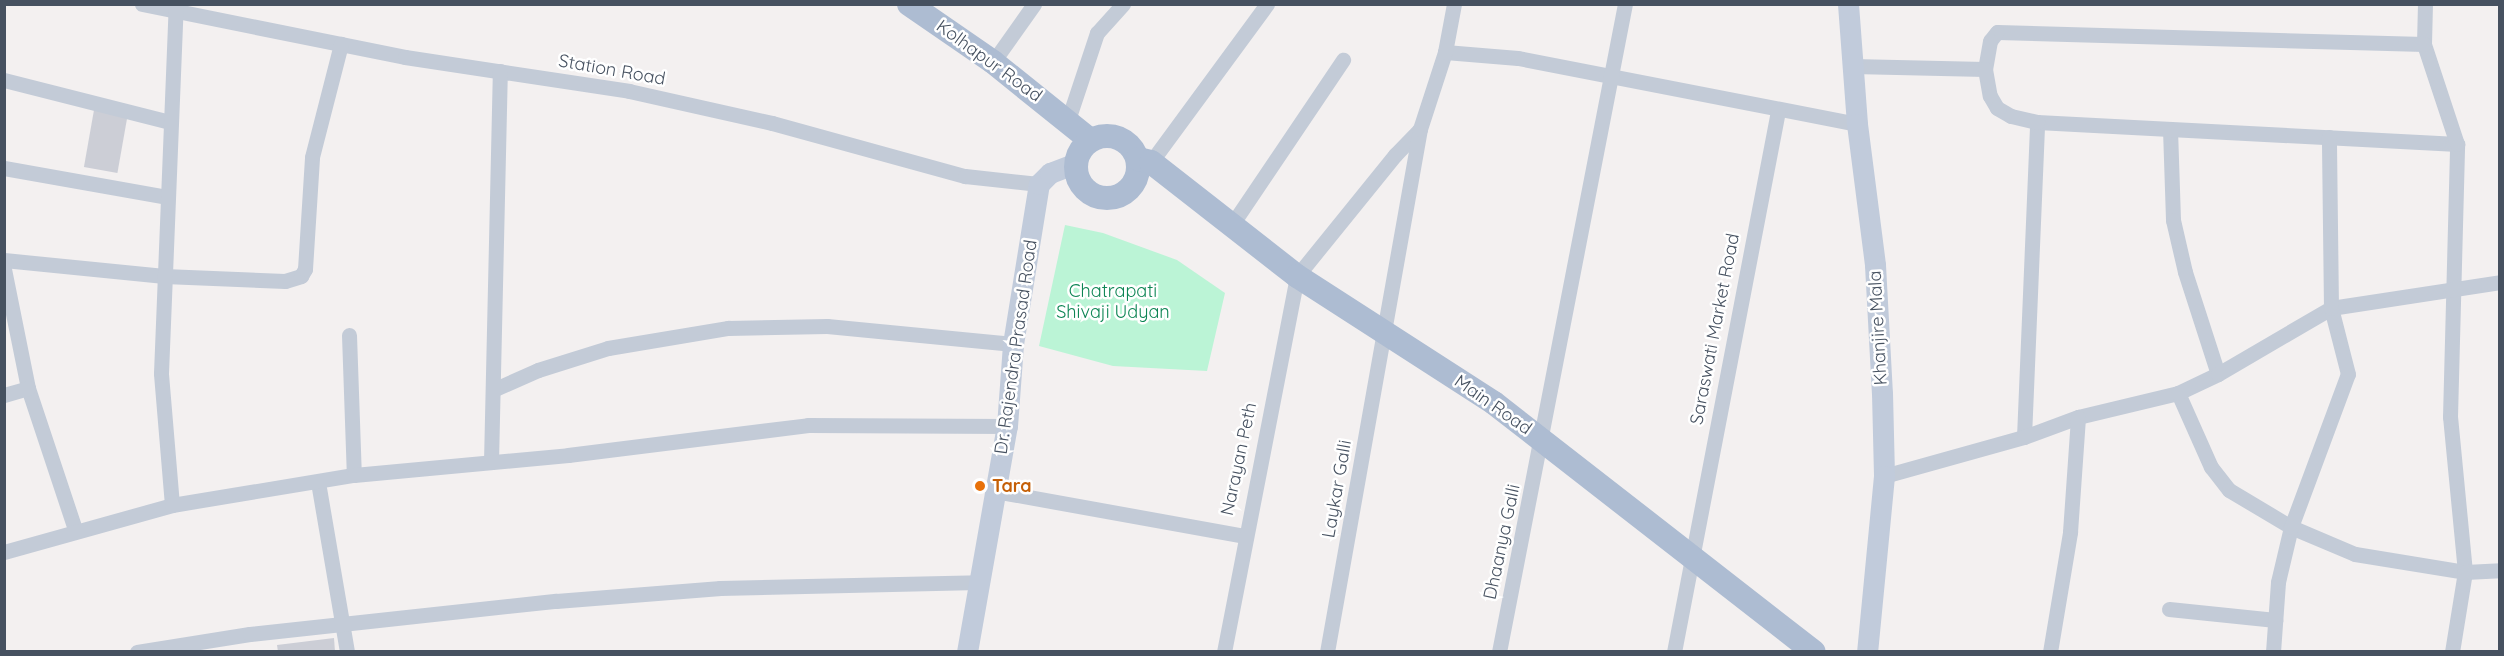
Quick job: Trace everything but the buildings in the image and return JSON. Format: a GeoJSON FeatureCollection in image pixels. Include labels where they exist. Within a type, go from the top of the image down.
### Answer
{"type":"FeatureCollection","features":[{"type":"Feature","properties":{"kind":"main road","name":"Kolhapur Road"},"geometry":{"type":"LineString","coordinates":[[919,7],[1068,120],[1090,140]]}},
{"type":"Feature","properties":{"kind":"main road"},"geometry":{"type":"LineString","coordinates":[[1116,136],[1151,164],[1133,185],[1109,198],[1084,188],[1076,163],[1090,140],[1116,136]]}},
{"type":"Feature","properties":{"kind":"main road","name":"Main Road"},"geometry":{"type":"LineString","coordinates":[[1151,164],[1233,224],[1297,276],[1494,404],[1814,651]]}},
{"type":"Feature","properties":{"kind":"street","name":"Station Road"},"geometry":{"type":"LineString","coordinates":[[142,4],[175,7],[341,44],[629,90],[772,123],[965,176],[1039,184]]}},
{"type":"Feature","properties":{"kind":"street"},"geometry":{"type":"LineString","coordinates":[[993,62],[1034,4]]}},
{"type":"Feature","properties":{"kind":"street"},"geometry":{"type":"LineString","coordinates":[[1068,120],[1098,33],[1123,4]]}},
{"type":"Feature","properties":{"kind":"street"},"geometry":{"type":"LineString","coordinates":[[1151,164],[1267,4]]}},
{"type":"Feature","properties":{"kind":"street","name":"Laykar Galli"},"geometry":{"type":"LineString","coordinates":[[1327,651],[1420,129],[1445,51],[1454,4]]}},
{"type":"Feature","properties":{"kind":"street","name":"Dhaanya Galli"},"geometry":{"type":"LineString","coordinates":[[1499,651],[1543,441],[1625,4]]}},
{"type":"Feature","properties":{"kind":"street","name":"Khanjire Mala"},"geometry":{"type":"LineString","coordinates":[[1848,4],[1857,124],[1875,265],[1884,476],[1867,651]]}},
{"type":"Feature","properties":{"kind":"street"},"geometry":{"type":"LineString","coordinates":[[2425,4],[2424,44],[2457,144],[2450,417],[2464,572],[2452,651]]}},
{"type":"Feature","properties":{"kind":"street"},"geometry":{"type":"LineString","coordinates":[[172,505],[161,373],[175,7]]}},
{"type":"Feature","properties":{"kind":"street"},"geometry":{"type":"LineString","coordinates":[[2424,44],[2009,29],[1997,32],[1990,41],[1985,69],[1990,96],[1997,108],[2037,122],[2457,144]]}},
{"type":"Feature","properties":{"kind":"street"},"geometry":{"type":"LineString","coordinates":[[4,260],[164,276],[285,281],[301,276],[305,269],[312,158],[341,44]]}},
{"type":"Feature","properties":{"kind":"street"},"geometry":{"type":"LineString","coordinates":[[1445,51],[1518,58],[1778,111],[1857,124]]}},
{"type":"Feature","properties":{"kind":"street"},"geometry":{"type":"LineString","coordinates":[[1233,224],[1343,60]]}},
{"type":"Feature","properties":{"kind":"street"},"geometry":{"type":"LineString","coordinates":[[1852,66],[1985,69]]}},
{"type":"Feature","properties":{"kind":"street"},"geometry":{"type":"LineString","coordinates":[[491,462],[500,71]]}},
{"type":"Feature","properties":{"kind":"street"},"geometry":{"type":"LineString","coordinates":[[4,80],[170,122]]}},
{"type":"Feature","properties":{"kind":"street","name":"Saraswati Market Road"},"geometry":{"type":"LineString","coordinates":[[1674,651],[1778,111]]}},
{"type":"Feature","properties":{"kind":"street"},"geometry":{"type":"LineString","coordinates":[[2024,437],[2037,122]]}},
{"type":"Feature","properties":{"kind":"street"},"geometry":{"type":"LineString","coordinates":[[1297,276],[1395,154],[1420,129]]}},
{"type":"Feature","properties":{"kind":"street"},"geometry":{"type":"LineString","coordinates":[[2170,129],[2173,220],[2185,272],[2218,374]]}},
{"type":"Feature","properties":{"kind":"street"},"geometry":{"type":"LineString","coordinates":[[2273,651],[2275,620],[2291,528],[2348,374],[2331,308],[2329,137]]}},
{"type":"Feature","properties":{"kind":"street"},"geometry":{"type":"LineString","coordinates":[[1039,184],[1050,173],[1076,163]]}},
{"type":"Feature","properties":{"kind":"street"},"geometry":{"type":"LineString","coordinates":[[4,168],[166,197]]}},
{"type":"Feature","properties":{"kind":"street","name":"Dr. Rajendra Prasad Road"},"geometry":{"type":"LineString","coordinates":[[967,651],[1007,426],[1013,344],[1039,184]]}},
{"type":"Feature","properties":{"kind":"street"},"geometry":{"type":"LineString","coordinates":[[5,274],[28,388],[75,529]]}},
{"type":"Feature","properties":{"kind":"street","name":"Narayan Peth"},"geometry":{"type":"LineString","coordinates":[[1224,651],[1244,536],[1297,276]]}},
{"type":"Feature","properties":{"kind":"street"},"geometry":{"type":"LineString","coordinates":[[1884,476],[2024,437],[2078,417],[2178,393],[2218,374],[2331,308],[2452,292],[2499,282]]}},
{"type":"Feature","properties":{"kind":"street"},"geometry":{"type":"LineString","coordinates":[[493,390],[538,370],[608,348],[728,328],[827,326],[1013,344]]}},
{"type":"Feature","properties":{"kind":"street"},"geometry":{"type":"LineString","coordinates":[[349,335],[354,475]]}},
{"type":"Feature","properties":{"kind":"street"},"geometry":{"type":"LineString","coordinates":[[4,395],[28,388]]}},
{"type":"Feature","properties":{"kind":"street"},"geometry":{"type":"LineString","coordinates":[[2178,393],[2211,466],[2229,490],[2291,528],[2355,554],[2464,572],[2499,570]]}},
{"type":"Feature","properties":{"kind":"street"},"geometry":{"type":"LineString","coordinates":[[2050,651],[2070,532],[2078,417]]}},
{"type":"Feature","properties":{"kind":"street"},"geometry":{"type":"LineString","coordinates":[[4,552],[75,529],[172,505],[354,475],[491,462],[808,425],[1007,426]]}},
{"type":"Feature","properties":{"kind":"street"},"geometry":{"type":"LineString","coordinates":[[318,482],[347,651]]}},
{"type":"Feature","properties":{"kind":"street"},"geometry":{"type":"LineString","coordinates":[[995,491],[1244,536]]}},
{"type":"Feature","properties":{"kind":"street"},"geometry":{"type":"LineString","coordinates":[[137,651],[343,623],[720,588],[979,582]]}},
{"type":"Feature","properties":{"kind":"street"},"geometry":{"type":"LineString","coordinates":[[2169,609],[2275,620]]}},
{"type":"Feature","properties":{"kind":"green space","name":"Chatrapati Shivaji Udyan"},"geometry":{"type":"Polygon","coordinates":[[[1065,225],[1103,233],[1177,260],[1225,293],[1207,371],[1113,366],[1039,346],[1065,225]]]}},
{"type":"Feature","properties":{"kind":"place","name":"Tara"},"geometry":{"type":"Point","coordinates":[980,486]}}]}
